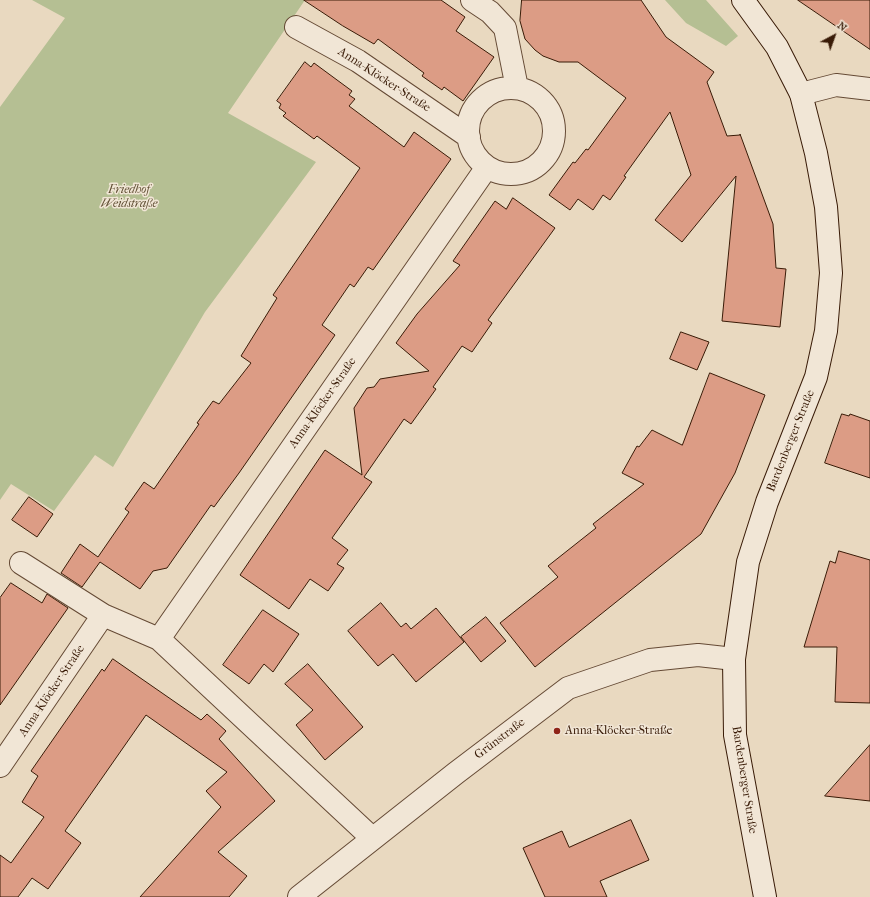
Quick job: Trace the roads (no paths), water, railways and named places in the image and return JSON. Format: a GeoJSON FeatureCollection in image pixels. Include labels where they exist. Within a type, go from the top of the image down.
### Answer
{"type":"FeatureCollection","features":[{"type":"Feature","properties":{"kind":"street"},"geometry":{"type":"LineString","coordinates":[[472,0],[490,12],[505,28],[517,88]]}},
{"type":"Feature","properties":{"kind":"street","name":"Bardenberger Straße"},"geometry":{"type":"LineString","coordinates":[[743,0],[777,47],[801,94],[816,153],[826,207],[831,273],[826,331],[816,377],[766,502],[748,562],[734,659],[735,735],[765,897]]}},
{"type":"Feature","properties":{"kind":"street","name":"Anna-Klöcker-Straße"},"geometry":{"type":"LineString","coordinates":[[296,28],[358,61],[469,137]]}},
{"type":"Feature","properties":{"kind":"street"},"geometry":{"type":"LineString","coordinates":[[801,94],[836,85],[870,89]]}},
{"type":"Feature","properties":{"kind":"street"},"geometry":{"type":"LineString","coordinates":[[517,88],[531,93],[548,108],[553,122],[553,143],[546,157],[529,170],[515,174],[500,173],[487,166],[479,159],[471,146],[469,137],[470,118],[477,105],[485,97],[498,90],[517,88]]}},
{"type":"Feature","properties":{"kind":"street","name":"Anna-Klöcker-Straße"},"geometry":{"type":"LineString","coordinates":[[159,639],[487,166]]}},
{"type":"Feature","properties":{"kind":"street"},"geometry":{"type":"LineString","coordinates":[[22,563],[103,615],[159,639],[372,838]]}},
{"type":"Feature","properties":{"kind":"street","name":"Anna-Klöcker-Straße"},"geometry":{"type":"LineString","coordinates":[[0,766],[103,615]]}},
{"type":"Feature","properties":{"kind":"street","name":"Grünstraße"},"geometry":{"type":"LineString","coordinates":[[299,897],[372,838],[568,688],[650,660],[698,655],[734,659]]}},
{"type":"Feature","properties":{"kind":"place","name":"Anna-Klöcker-Straße"},"geometry":{"type":"Point","coordinates":[557,731]}},
{"type":"Feature","properties":{"kind":"park label","name":"Friedhof Weidstraße"},"geometry":{"type":"Point","coordinates":[129,197]}}]}
